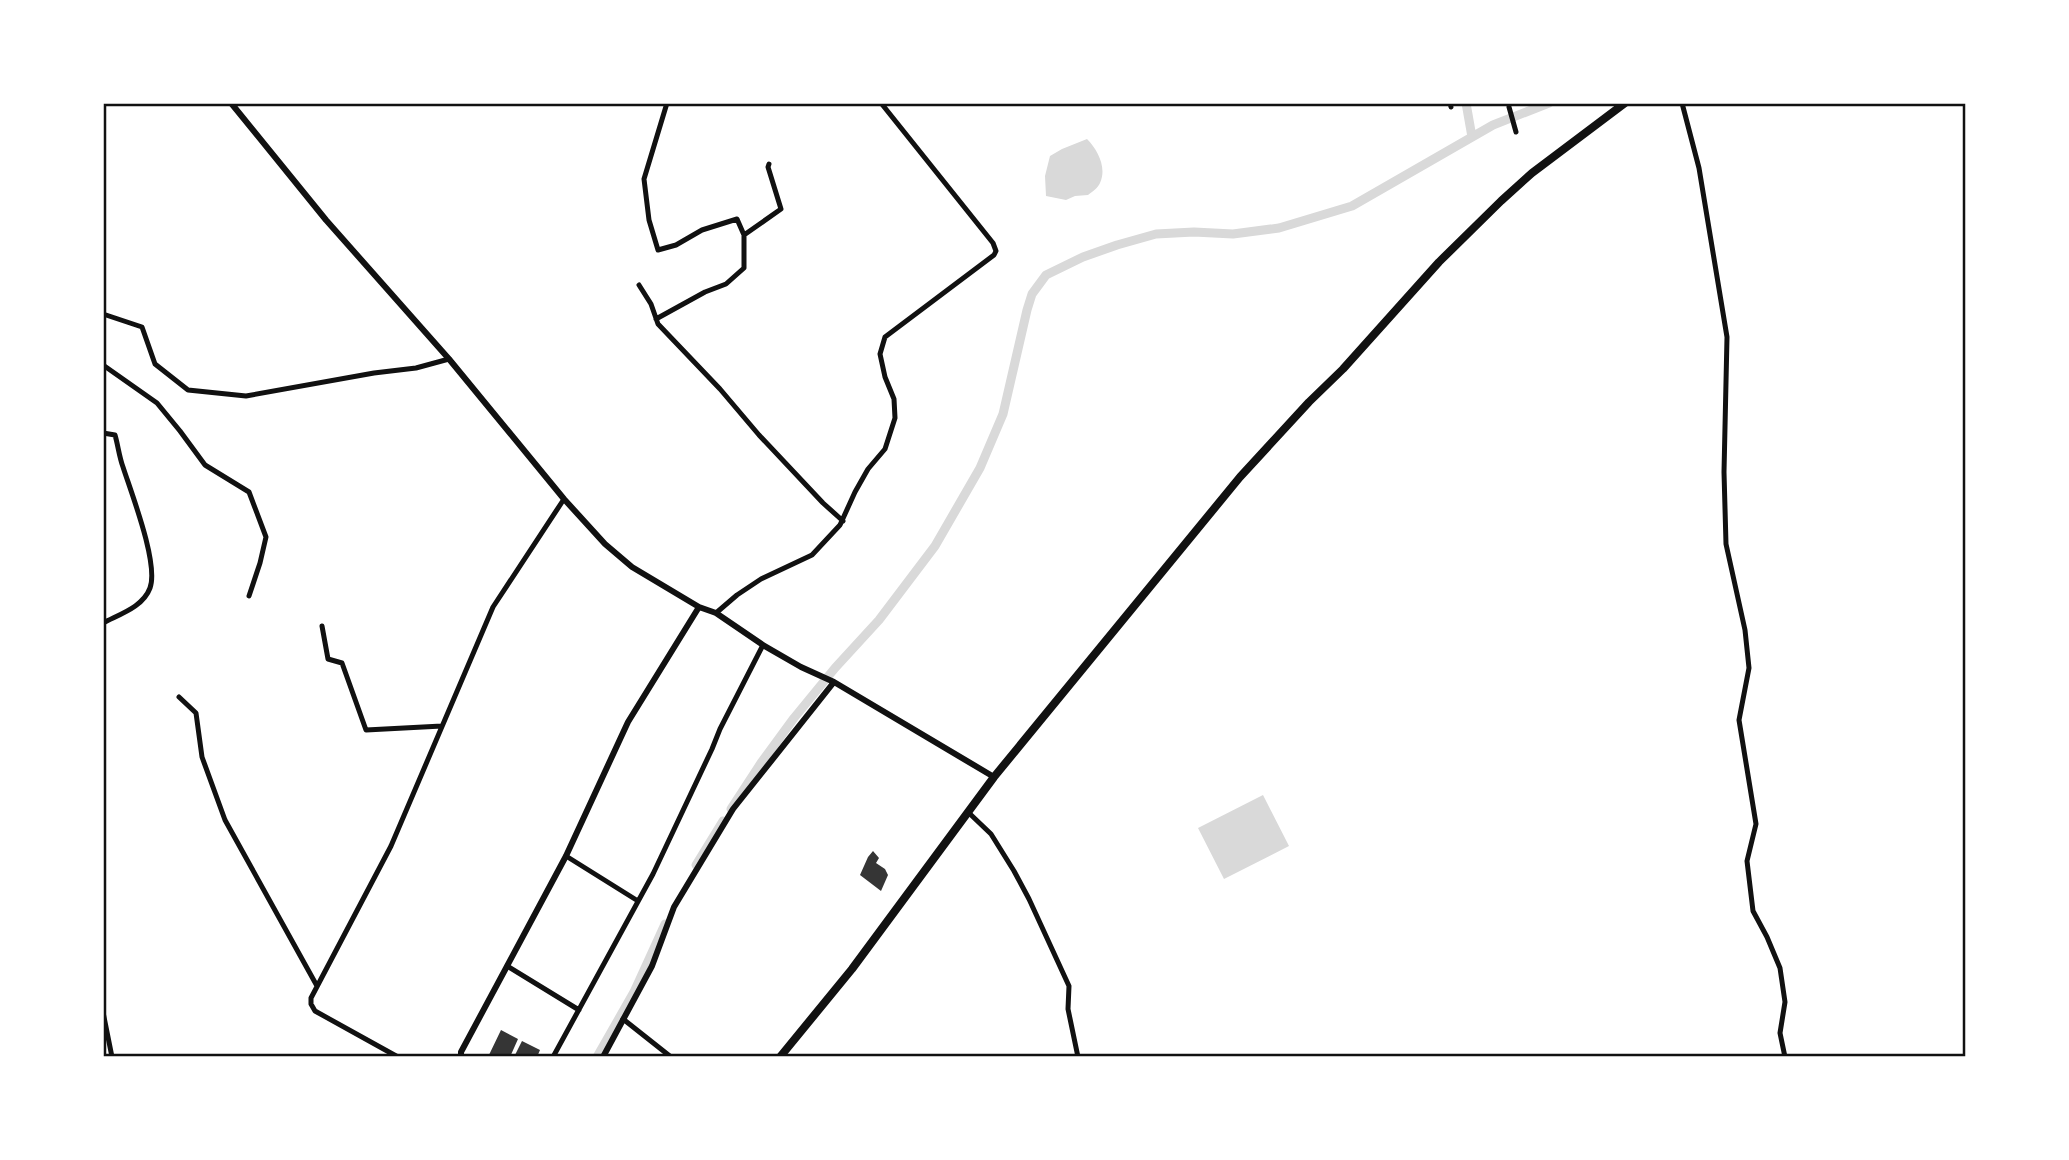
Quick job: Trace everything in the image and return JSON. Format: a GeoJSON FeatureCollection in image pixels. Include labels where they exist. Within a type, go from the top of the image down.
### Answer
{"type":"FeatureCollection","features":[{"type":"Feature","properties":{"kind":"main road"},"geometry":{"type":"LineString","coordinates":[[780,1057],[852,969],[994,777],[1240,478],[1439,262],[1501,201],[1532,173],[1625,103]]}},
{"type":"Feature","properties":{"kind":"street"},"geometry":{"type":"LineString","coordinates":[[231,103],[326,220],[449,359],[564,499],[605,544],[632,566],[699,607],[716,613],[763,645],[834,682],[994,777]]}},
{"type":"Feature","properties":{"kind":"street"},"geometry":{"type":"LineString","coordinates":[[656,319],[705,292],[726,284],[744,268],[744,235],[737,219],[702,230],[676,245],[658,250],[649,220],[645,179],[667,103]]}},
{"type":"Feature","properties":{"kind":"street"},"geometry":{"type":"LineString","coordinates":[[716,613],[761,579],[812,555],[822,547],[843,520],[868,469],[885,449],[895,418],[894,399],[880,354],[885,337],[994,255],[996,250],[881,103]]}},
{"type":"Feature","properties":{"kind":"street"},"geometry":{"type":"LineString","coordinates":[[1682,103],[1699,169],[1727,337],[1724,472],[1726,544],[1745,630],[1749,668],[1739,720],[1756,824],[1747,861],[1753,911],[1768,937],[1780,968],[1785,1002],[1780,1033],[1785,1057]]}},
{"type":"Feature","properties":{"kind":"street"},"geometry":{"type":"LineString","coordinates":[[1510,107],[1516,132]]}},
{"type":"Feature","properties":{"kind":"street"},"geometry":{"type":"LineString","coordinates":[[744,235],[781,209],[769,164]]}},
{"type":"Feature","properties":{"kind":"street"},"geometry":{"type":"LineString","coordinates":[[639,285],[658,324],[720,388],[759,435],[823,503],[843,520]]}},
{"type":"Feature","properties":{"kind":"street"},"geometry":{"type":"LineString","coordinates":[[103,314],[142,327],[155,364],[188,390],[246,396],[416,368],[449,359]]}},
{"type":"Feature","properties":{"kind":"street"},"geometry":{"type":"LineString","coordinates":[[103,365],[157,403],[205,465],[249,492],[266,537],[249,596]]}},
{"type":"Feature","properties":{"kind":"street"},"geometry":{"type":"LineString","coordinates":[[103,433],[115,435],[121,464],[139,509],[151,570],[150,587],[140,603],[103,623]]}},
{"type":"Feature","properties":{"kind":"street"},"geometry":{"type":"LineString","coordinates":[[398,1057],[315,1011],[311,998],[391,846],[493,607],[564,499]]}},
{"type":"Feature","properties":{"kind":"street"},"geometry":{"type":"LineString","coordinates":[[461,1057],[461,1052],[566,856],[628,722],[699,607]]}},
{"type":"Feature","properties":{"kind":"street"},"geometry":{"type":"LineString","coordinates":[[322,626],[328,659],[341,663],[366,730],[442,726]]}},
{"type":"Feature","properties":{"kind":"street"},"geometry":{"type":"LineString","coordinates":[[553,1057],[639,901],[763,645]]}},
{"type":"Feature","properties":{"kind":"street"},"geometry":{"type":"LineString","coordinates":[[603,1057],[652,966],[674,907],[733,809],[834,682]]}},
{"type":"Feature","properties":{"kind":"street"},"geometry":{"type":"LineString","coordinates":[[179,697],[195,713],[202,757],[226,820],[317,986]]}},
{"type":"Feature","properties":{"kind":"street"},"geometry":{"type":"LineString","coordinates":[[969,813],[991,834],[1014,872],[1069,986],[1068,1009],[1078,1057]]}},
{"type":"Feature","properties":{"kind":"street"},"geometry":{"type":"LineString","coordinates":[[566,856],[639,901]]}},
{"type":"Feature","properties":{"kind":"street"},"geometry":{"type":"LineString","coordinates":[[507,966],[579,1010]]}},
{"type":"Feature","properties":{"kind":"street"},"geometry":{"type":"LineString","coordinates":[[103,1012],[112,1057]]}},
{"type":"Feature","properties":{"kind":"street"},"geometry":{"type":"LineString","coordinates":[[623,1018],[671,1057]]}},
{"type":"Feature","properties":{"kind":"shaded area"},"geometry":{"type":"Polygon","coordinates":[[[1087,139],[1095,148],[1102,165],[1102,177],[1098,187],[1088,195],[1066,200],[1046,196],[1045,176],[1050,156],[1087,139]]]}},
{"type":"Feature","properties":{"kind":"shaded area"},"geometry":{"type":"Polygon","coordinates":[[[1263,795],[1289,846],[1224,879],[1198,828],[1263,795]]]}},
{"type":"Feature","properties":{"kind":"building"},"geometry":{"type":"Polygon","coordinates":[[[873,851],[879,858],[876,863],[885,869],[888,875],[881,891],[860,875],[873,851]]]}},
{"type":"Feature","properties":{"kind":"building"},"geometry":{"type":"Polygon","coordinates":[[[501,1030],[518,1039],[510,1057],[488,1057],[501,1030]]]}},
{"type":"Feature","properties":{"kind":"building"},"geometry":{"type":"Polygon","coordinates":[[[522,1041],[540,1050],[537,1057],[514,1057],[522,1041]]]}},
{"type":"Feature","properties":{"kind":"waterway"},"geometry":{"type":"LineString","coordinates":[[1466,103],[1472,137]]}},
{"type":"Feature","properties":{"kind":"waterway"},"geometry":{"type":"LineString","coordinates":[[731,809],[794,718],[879,620],[935,546],[980,468],[1003,414],[1027,310],[1032,294],[1046,275],[1083,257],[1156,234],[1233,234],[1279,228],[1352,206],[1493,125],[1549,103]]}},
{"type":"Feature","properties":{"kind":"waterway"},"geometry":{"type":"LineString","coordinates":[[696,865],[723,821]]}},
{"type":"Feature","properties":{"kind":"waterway"},"geometry":{"type":"LineString","coordinates":[[597,1057],[634,992],[665,924]]}}]}
